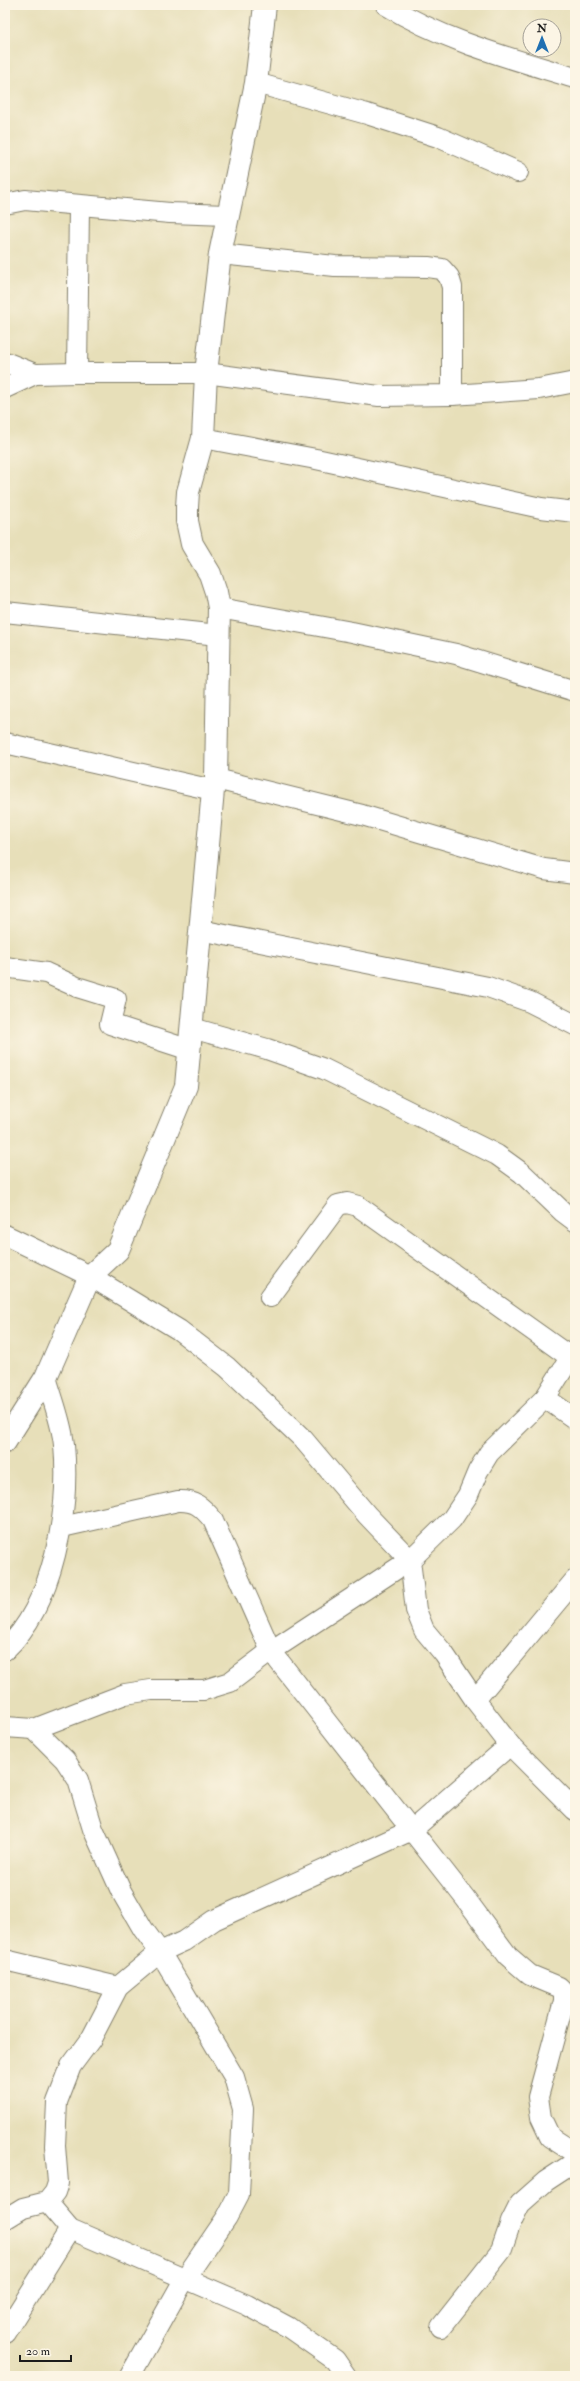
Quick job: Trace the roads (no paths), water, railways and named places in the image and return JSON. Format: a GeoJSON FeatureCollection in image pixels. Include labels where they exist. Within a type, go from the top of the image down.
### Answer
{"type":"FeatureCollection","features":[{"type":"Feature","properties":{"kind":"street"},"geometry":{"type":"LineString","coordinates":[[5,1442],[46,1377],[90,1276],[118,1250],[186,1086],[215,785],[219,608],[210,574],[192,544],[187,521],[188,492],[203,438],[206,373],[220,254],[256,83],[265,5]]}},
{"type":"Feature","properties":{"kind":"street"},"geometry":{"type":"LineString","coordinates":[[386,5],[418,24],[468,44],[575,78]]}},
{"type":"Feature","properties":{"kind":"street"},"geometry":{"type":"LineString","coordinates":[[256,83],[367,114],[438,137],[518,172]]}},
{"type":"Feature","properties":{"kind":"street"},"geometry":{"type":"LineString","coordinates":[[5,204],[25,200],[79,206],[227,215]]}},
{"type":"Feature","properties":{"kind":"street"},"geometry":{"type":"LineString","coordinates":[[77,373],[79,206]]}},
{"type":"Feature","properties":{"kind":"street"},"geometry":{"type":"LineString","coordinates":[[220,254],[335,266],[417,266],[442,270],[449,277],[452,287],[452,395]]}},
{"type":"Feature","properties":{"kind":"street"},"geometry":{"type":"LineString","coordinates":[[5,362],[35,374],[206,373],[379,396],[452,395],[539,389],[575,382]]}},
{"type":"Feature","properties":{"kind":"street"},"geometry":{"type":"LineString","coordinates":[[5,388],[35,374]]}},
{"type":"Feature","properties":{"kind":"street"},"geometry":{"type":"LineString","coordinates":[[203,438],[316,459],[541,508],[575,512]]}},
{"type":"Feature","properties":{"kind":"street"},"geometry":{"type":"LineString","coordinates":[[219,608],[352,632],[456,654],[575,691]]}},
{"type":"Feature","properties":{"kind":"street"},"geometry":{"type":"LineString","coordinates":[[5,612],[218,635]]}},
{"type":"Feature","properties":{"kind":"street"},"geometry":{"type":"LineString","coordinates":[[5,743],[362,815],[544,869],[575,873]]}},
{"type":"Feature","properties":{"kind":"street"},"geometry":{"type":"LineString","coordinates":[[200,930],[488,987],[530,1002],[575,1025]]}},
{"type":"Feature","properties":{"kind":"street"},"geometry":{"type":"LineString","coordinates":[[5,967],[46,973],[77,987],[116,999],[110,1024],[190,1050]]}},
{"type":"Feature","properties":{"kind":"street"},"geometry":{"type":"LineString","coordinates":[[192,1028],[267,1049],[324,1069],[496,1155],[522,1173],[563,1212],[575,1221]]}},
{"type":"Feature","properties":{"kind":"street"},"geometry":{"type":"LineString","coordinates":[[5,1727],[34,1729],[125,1694],[151,1690],[204,1690],[230,1682],[271,1651],[410,1560],[452,1519],[468,1495],[478,1471],[489,1453],[545,1398],[573,1354],[358,1206],[348,1203],[338,1205],[270,1297]]}},
{"type":"Feature","properties":{"kind":"street"},"geometry":{"type":"LineString","coordinates":[[5,1235],[90,1276],[179,1330],[227,1367],[303,1439],[367,1515],[410,1560],[416,1610],[424,1630],[444,1654],[475,1700],[510,1745],[575,1810]]}},
{"type":"Feature","properties":{"kind":"street"},"geometry":{"type":"LineString","coordinates":[[5,1650],[16,1640],[40,1598],[54,1558],[62,1527],[66,1496],[64,1443],[46,1377]]}},
{"type":"Feature","properties":{"kind":"street"},"geometry":{"type":"LineString","coordinates":[[545,1398],[575,1419]]}},
{"type":"Feature","properties":{"kind":"street"},"geometry":{"type":"LineString","coordinates":[[62,1527],[190,1500],[203,1507],[213,1520],[271,1651],[412,1830],[508,1956],[530,1974],[559,1987],[564,1992],[564,2001],[538,2097],[541,2118],[550,2137],[575,2153]]}},
{"type":"Feature","properties":{"kind":"street"},"geometry":{"type":"LineString","coordinates":[[475,1700],[575,1580]]}},
{"type":"Feature","properties":{"kind":"street"},"geometry":{"type":"LineString","coordinates":[[34,1729],[65,1760],[78,1780],[93,1829],[121,1891],[143,1929],[160,1952],[234,2077],[243,2109],[238,2194],[227,2217],[184,2280],[130,2376]]}},
{"type":"Feature","properties":{"kind":"street"},"geometry":{"type":"LineString","coordinates":[[5,2219],[23,2208],[47,2202],[55,2192],[58,2183],[55,2146],[57,2102],[71,2066],[91,2039],[118,1988],[160,1952],[184,1941],[214,1920],[412,1830],[510,1745]]}},
{"type":"Feature","properties":{"kind":"street"},"geometry":{"type":"LineString","coordinates":[[5,1960],[118,1988]]}},
{"type":"Feature","properties":{"kind":"street"},"geometry":{"type":"LineString","coordinates":[[441,2327],[501,2251],[511,2222],[520,2204],[546,2181],[575,2162]]}},
{"type":"Feature","properties":{"kind":"street"},"geometry":{"type":"LineString","coordinates":[[47,2202],[70,2229],[184,2280],[247,2305],[288,2327],[335,2360],[346,2376]]}},
{"type":"Feature","properties":{"kind":"street"},"geometry":{"type":"LineString","coordinates":[[5,2333],[70,2229]]}}]}
